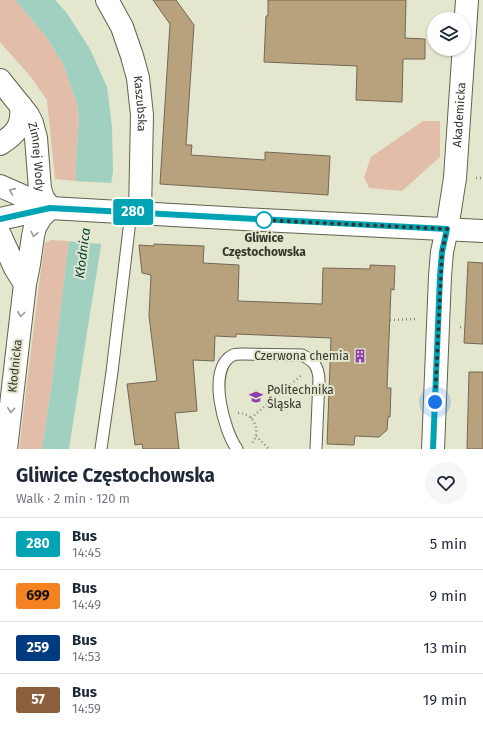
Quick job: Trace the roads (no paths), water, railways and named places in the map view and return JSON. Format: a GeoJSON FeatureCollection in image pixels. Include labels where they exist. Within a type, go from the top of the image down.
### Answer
{"type":"FeatureCollection","features":[{"type":"Feature","properties":{"kind":"street","name":"Kaszubska"},"geometry":{"type":"LineString","coordinates":[[107,0],[122,27],[138,78],[142,115],[130,212]]}},
{"type":"Feature","properties":{"kind":"street","name":"Akademicka"},"geometry":{"type":"LineString","coordinates":[[434,449],[440,276],[442,252],[455,178],[468,0]]}},
{"type":"Feature","properties":{"kind":"street","name":"Zimnej Wody"},"geometry":{"type":"LineString","coordinates":[[0,80],[28,115],[32,123],[36,138],[40,189],[43,198],[50,208]]}},
{"type":"Feature","properties":{"kind":"street","name":"Zimnej Wody"},"geometry":{"type":"LineString","coordinates":[[0,144],[16,131],[21,121],[21,106]]}},
{"type":"Feature","properties":{"kind":"street"},"geometry":{"type":"LineString","coordinates":[[0,186],[50,208]]}},
{"type":"Feature","properties":{"kind":"street"},"geometry":{"type":"LineString","coordinates":[[0,219],[50,208],[262,220],[483,230]]}},
{"type":"Feature","properties":{"kind":"street","name":"Kłodnicka"},"geometry":{"type":"LineString","coordinates":[[6,449],[25,284],[33,236],[35,226],[50,208]]}},
{"type":"Feature","properties":{"kind":"street"},"geometry":{"type":"LineString","coordinates":[[0,235],[15,268],[25,284]]}},
{"type":"Feature","properties":{"kind":"lane"},"geometry":{"type":"LineString","coordinates":[[101,449],[112,372],[130,212]]}},
{"type":"Feature","properties":{"kind":"lane"},"geometry":{"type":"LineString","coordinates":[[237,449],[232,443],[224,421],[218,388],[221,369],[226,360],[233,355],[242,354],[302,355],[310,359],[314,364],[318,370],[319,379],[316,449]]}},
{"type":"Feature","properties":{"kind":"water","name":"Kłodnica"},"geometry":{"type":"Polygon","coordinates":[[[15,0],[55,0],[66,12],[90,49],[107,87],[112,127],[113,172],[69,449],[42,449],[51,391],[76,181],[79,118],[77,103],[63,64],[45,35],[15,0]]]}},
{"type":"Feature","properties":{"kind":"place","name":"Gliwice Częstochowska"},"geometry":{"type":"Point","coordinates":[264,220]}},
{"type":"Feature","properties":{"kind":"place","name":"Czerwona chemia"},"geometry":{"type":"Point","coordinates":[360,356]}},
{"type":"Feature","properties":{"kind":"place","name":"Politechnika Śląska"},"geometry":{"type":"Point","coordinates":[256,397]}}]}
